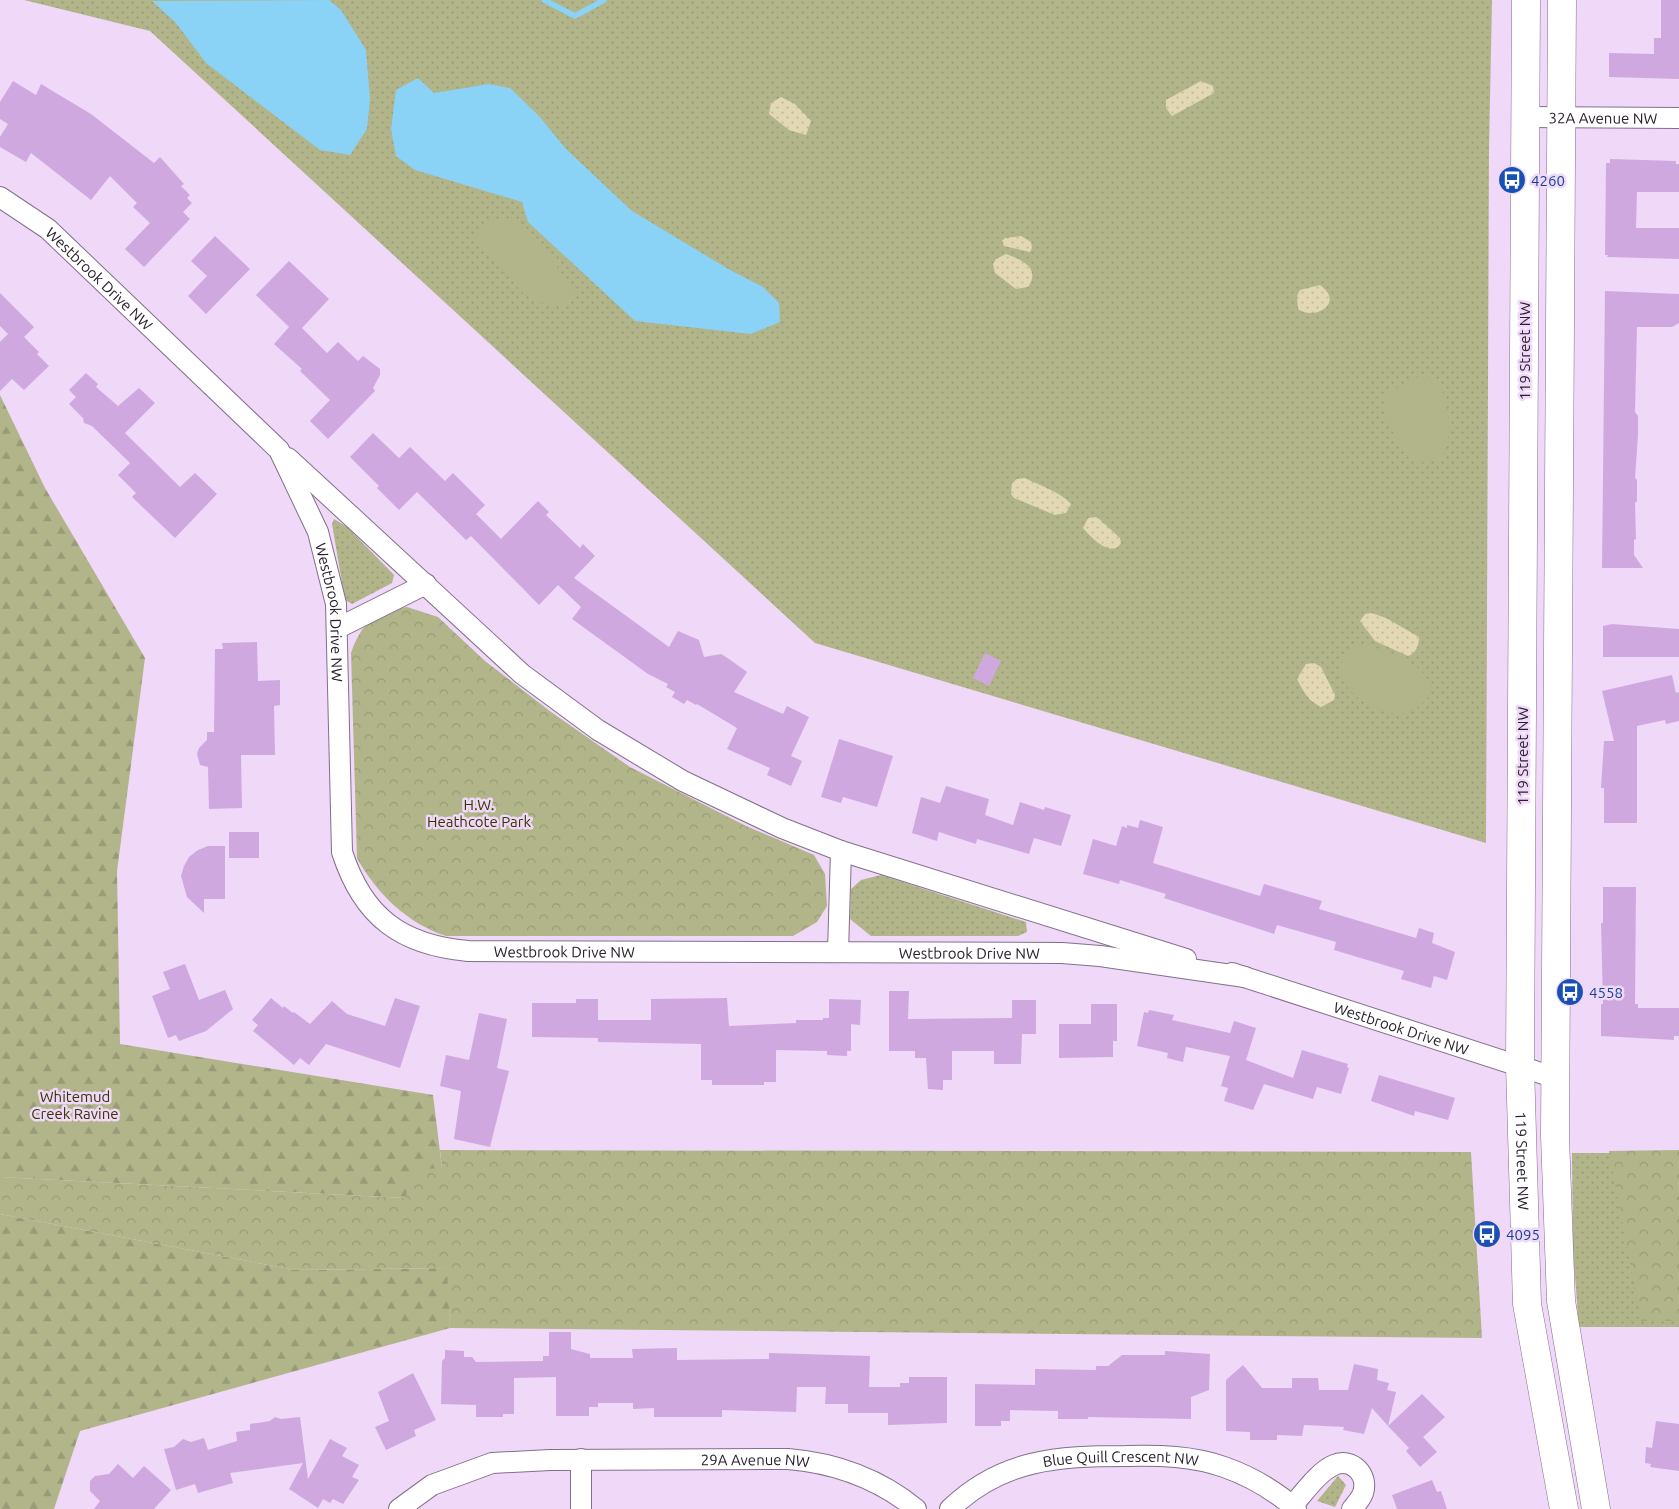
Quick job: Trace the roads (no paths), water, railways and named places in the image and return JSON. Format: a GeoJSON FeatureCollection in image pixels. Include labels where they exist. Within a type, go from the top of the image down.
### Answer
{"type":"FeatureCollection","features":[{"type":"Feature","properties":{"kind":"main road","name":"119 Street NW"},"geometry":{"type":"LineString","coordinates":[[1526,0],[1520,1065],[1527,1304],[1564,1509]]}},
{"type":"Feature","properties":{"kind":"main road"},"geometry":{"type":"LineString","coordinates":[[1562,0],[1555,1136],[1561,1301],[1596,1509]]}},
{"type":"Feature","properties":{"kind":"street","name":"32A Avenue NW"},"geometry":{"type":"LineString","coordinates":[[1525,117],[1679,118]]}},
{"type":"Feature","properties":{"kind":"street","name":"Westbrook Drive NW"},"geometry":{"type":"LineString","coordinates":[[0,196],[48,229],[279,450],[522,674],[598,730],[683,781],[782,828],[841,851],[1245,977],[1556,1078]]}},
{"type":"Feature","properties":{"kind":"street","name":"Westbrook Drive NW"},"geometry":{"type":"LineString","coordinates":[[279,450],[318,532],[336,604],[342,852],[355,887],[379,916],[407,936],[423,944],[468,951],[1062,953],[1100,956],[1245,977]]}},
{"type":"Feature","properties":{"kind":"street"},"geometry":{"type":"LineString","coordinates":[[338,628],[426,584]]}},
{"type":"Feature","properties":{"kind":"street"},"geometry":{"type":"LineString","coordinates":[[838,952],[841,851]]}},
{"type":"Feature","properties":{"kind":"street","name":"Blue Quill Crescent NW"},"geometry":{"type":"LineString","coordinates":[[950,1509],[982,1484],[1008,1470],[1046,1459],[1091,1456],[1156,1456],[1200,1460],[1244,1475],[1294,1507],[1328,1468],[1344,1463],[1354,1465],[1361,1472],[1364,1483],[1363,1492],[1352,1509]]}},
{"type":"Feature","properties":{"kind":"street"},"geometry":{"type":"LineString","coordinates":[[581,1459],[581,1509]]}},
{"type":"Feature","properties":{"kind":"street","name":"29A Avenue NW"},"geometry":{"type":"LineString","coordinates":[[399,1509],[432,1484],[492,1463],[581,1459],[788,1459],[817,1461],[840,1467],[885,1486],[916,1509]]}},
{"type":"Feature","properties":{"kind":"water"},"geometry":{"type":"Polygon","coordinates":[[[329,0],[341,10],[366,50],[370,99],[367,129],[350,155],[320,150],[206,63],[176,23],[152,1],[329,0]]]}},
{"type":"Feature","properties":{"kind":"water"},"geometry":{"type":"Polygon","coordinates":[[[418,78],[434,93],[489,84],[510,88],[539,116],[566,149],[632,211],[730,270],[763,287],[779,303],[780,322],[751,334],[635,321],[528,222],[522,202],[415,170],[396,156],[391,129],[396,90],[418,78]]]}},
{"type":"Feature","properties":{"kind":"waterway"},"geometry":{"type":"LineString","coordinates":[[544,0],[575,16],[604,0]]}},
{"type":"Feature","properties":{"kind":"place","name":"4260"},"geometry":{"type":"Point","coordinates":[1512,180]}},
{"type":"Feature","properties":{"kind":"place","name":"4558"},"geometry":{"type":"Point","coordinates":[1570,992]}},
{"type":"Feature","properties":{"kind":"place","name":"4095"},"geometry":{"type":"Point","coordinates":[1487,1234]}},
{"type":"Feature","properties":{"kind":"park label","name":"H.W. Heathcote Park"},"geometry":{"type":"Point","coordinates":[479,812]}},
{"type":"Feature","properties":{"kind":"park label","name":"Whitemud Creek Ravine"},"geometry":{"type":"Point","coordinates":[75,1104]}}]}
